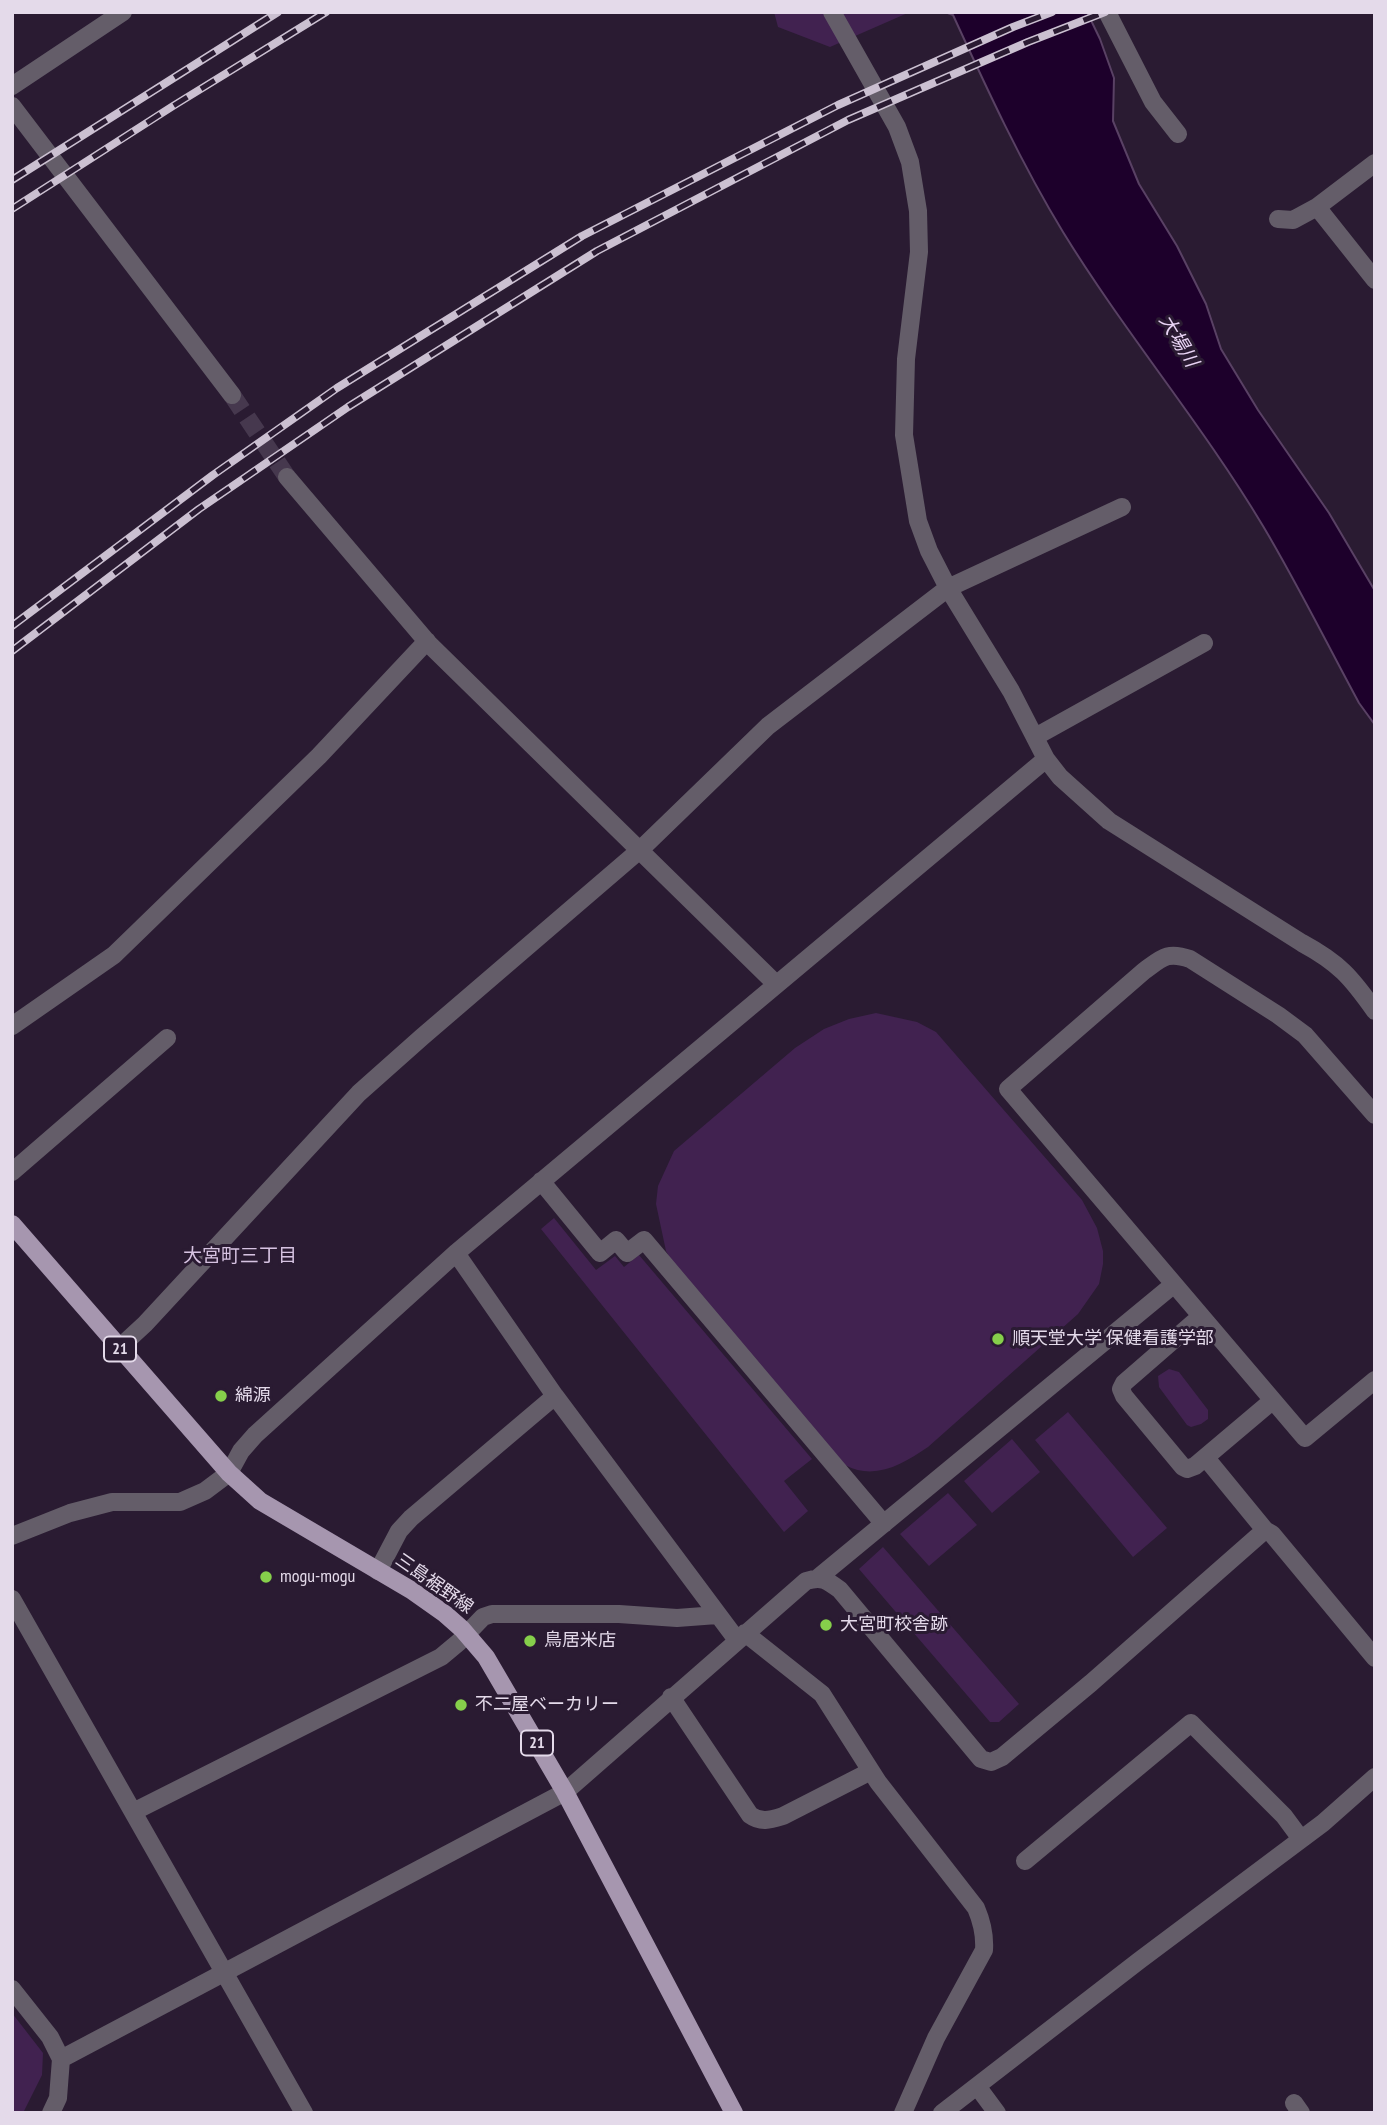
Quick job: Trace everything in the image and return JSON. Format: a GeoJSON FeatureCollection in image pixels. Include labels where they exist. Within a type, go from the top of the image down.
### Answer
{"type":"FeatureCollection","features":[{"type":"Feature","properties":{"kind":"main road","name":"三島裾野線"},"geometry":{"type":"LineString","coordinates":[[12,1224],[229,1473],[260,1501],[446,1614],[486,1657],[565,1792],[734,2113]]}},
{"type":"Feature","properties":{"kind":"street"},"geometry":{"type":"LineString","coordinates":[[12,86],[123,12]]}},
{"type":"Feature","properties":{"kind":"street"},"geometry":{"type":"LineString","coordinates":[[832,12],[897,127],[910,162],[918,211],[919,252],[906,359],[904,435],[918,521],[929,551],[948,588],[1012,691],[1046,759],[1067,785],[1109,821],[1329,958],[1350,977],[1375,1011]]}},
{"type":"Feature","properties":{"kind":"street"},"geometry":{"type":"LineString","coordinates":[[1107,12],[1153,102],[1178,134]]}},
{"type":"Feature","properties":{"kind":"street"},"geometry":{"type":"LineString","coordinates":[[12,106],[232,395]]}},
{"type":"Feature","properties":{"kind":"street"},"geometry":{"type":"LineString","coordinates":[[1278,219],[1293,220],[1317,207],[1375,163]]}},
{"type":"Feature","properties":{"kind":"street"},"geometry":{"type":"LineString","coordinates":[[1317,207],[1375,280]]}},
{"type":"Feature","properties":{"kind":"street"},"geometry":{"type":"LineString","coordinates":[[287,477],[427,641],[642,849],[776,984]]}},
{"type":"Feature","properties":{"kind":"street"},"geometry":{"type":"LineString","coordinates":[[119,1348],[154,1314],[359,1093],[642,849],[768,726],[948,588],[1122,507]]}},
{"type":"Feature","properties":{"kind":"street"},"geometry":{"type":"LineString","coordinates":[[12,1026],[114,955],[319,756],[427,641]]}},
{"type":"Feature","properties":{"kind":"street"},"geometry":{"type":"LineString","coordinates":[[1035,737],[1204,643]]}},
{"type":"Feature","properties":{"kind":"street"},"geometry":{"type":"LineString","coordinates":[[12,1536],[70,1513],[112,1502],[180,1502],[205,1491],[229,1473],[241,1451],[255,1434],[456,1253],[1046,759]]}},
{"type":"Feature","properties":{"kind":"street"},"geometry":{"type":"LineString","coordinates":[[1375,1115],[1297,1028],[1190,959],[1175,954],[1165,957],[1144,971],[1008,1089],[1305,1438],[1375,1380]]}},
{"type":"Feature","properties":{"kind":"street"},"geometry":{"type":"LineString","coordinates":[[12,1172],[167,1038]]}},
{"type":"Feature","properties":{"kind":"street"},"geometry":{"type":"LineString","coordinates":[[541,1181],[600,1253],[616,1240],[626,1253],[644,1240],[884,1524]]}},
{"type":"Feature","properties":{"kind":"street"},"geometry":{"type":"LineString","coordinates":[[456,1253],[555,1396],[717,1615],[741,1637],[822,1695],[871,1771],[976,1908],[985,1936],[984,1950],[936,2038],[903,2113]]}},
{"type":"Feature","properties":{"kind":"street"},"geometry":{"type":"LineString","coordinates":[[61,2059],[565,1792],[806,1581],[819,1577],[1173,1285]]}},
{"type":"Feature","properties":{"kind":"street"},"geometry":{"type":"LineString","coordinates":[[1200,1317],[1124,1382],[1121,1390],[1183,1467],[1187,1469],[1195,1466],[1206,1458],[1272,1401]]}},
{"type":"Feature","properties":{"kind":"street"},"geometry":{"type":"LineString","coordinates":[[378,1571],[399,1531],[411,1518],[555,1396]]}},
{"type":"Feature","properties":{"kind":"street"},"geometry":{"type":"LineString","coordinates":[[1206,1458],[1375,1658]]}},
{"type":"Feature","properties":{"kind":"street"},"geometry":{"type":"LineString","coordinates":[[819,1577],[840,1590],[981,1759],[991,1762],[1002,1757],[1091,1683],[1265,1530]]}},
{"type":"Feature","properties":{"kind":"street"},"geometry":{"type":"LineString","coordinates":[[12,1599],[304,2113]]}},
{"type":"Feature","properties":{"kind":"street"},"geometry":{"type":"LineString","coordinates":[[133,1812],[441,1657],[482,1617],[492,1614],[619,1614],[677,1618],[717,1615]]}},
{"type":"Feature","properties":{"kind":"street"},"geometry":{"type":"LineString","coordinates":[[671,1697],[750,1815],[758,1820],[783,1816],[871,1771]]}},
{"type":"Feature","properties":{"kind":"street"},"geometry":{"type":"LineString","coordinates":[[1025,1861],[1191,1723],[1284,1816],[1301,1839]]}},
{"type":"Feature","properties":{"kind":"street"},"geometry":{"type":"LineString","coordinates":[[942,2113],[1301,1839],[1375,1777]]}},
{"type":"Feature","properties":{"kind":"street"},"geometry":{"type":"LineString","coordinates":[[12,1989],[50,2037],[61,2059],[58,2098],[51,2113]]}},
{"type":"Feature","properties":{"kind":"street"},"geometry":{"type":"LineString","coordinates":[[977,2086],[997,2113]]}},
{"type":"Feature","properties":{"kind":"shaded area"},"geometry":{"type":"Polygon","coordinates":[[[774,12],[910,12],[830,47],[778,27],[774,12]]]}},
{"type":"Feature","properties":{"kind":"shaded area"},"geometry":{"type":"Polygon","coordinates":[[[876,1013],[917,1022],[936,1032],[1082,1200],[1097,1228],[1103,1251],[1103,1264],[1099,1284],[1078,1314],[928,1447],[899,1464],[878,1471],[867,1471],[845,1465],[677,1270],[666,1251],[656,1204],[658,1186],[674,1151],[795,1048],[824,1029],[849,1019],[876,1013]]]}},
{"type":"Feature","properties":{"kind":"shaded area"},"geometry":{"type":"Polygon","coordinates":[[[554,1218],[596,1270],[615,1256],[624,1267],[639,1255],[812,1459],[784,1481],[808,1511],[784,1532],[541,1229],[554,1218]]]}},
{"type":"Feature","properties":{"kind":"shaded area"},"geometry":{"type":"Polygon","coordinates":[[[1169,1369],[1179,1372],[1208,1410],[1208,1419],[1201,1424],[1191,1427],[1187,1425],[1159,1387],[1158,1376],[1169,1369]]]}},
{"type":"Feature","properties":{"kind":"shaded area"},"geometry":{"type":"Polygon","coordinates":[[[1068,1412],[1167,1528],[1133,1557],[1035,1440],[1068,1412]]]}},
{"type":"Feature","properties":{"kind":"shaded area"},"geometry":{"type":"Polygon","coordinates":[[[1012,1439],[1040,1472],[992,1513],[964,1481],[1012,1439]]]}},
{"type":"Feature","properties":{"kind":"shaded area"},"geometry":{"type":"Polygon","coordinates":[[[948,1493],[977,1525],[929,1566],[900,1534],[948,1493]]]}},
{"type":"Feature","properties":{"kind":"shaded area"},"geometry":{"type":"Polygon","coordinates":[[[883,1547],[1019,1704],[999,1722],[990,1722],[859,1569],[883,1547]]]}},
{"type":"Feature","properties":{"kind":"shaded area"},"geometry":{"type":"Polygon","coordinates":[[[12,2013],[43,2053],[42,2075],[23,2113],[12,2113],[12,2013]]]}},
{"type":"Feature","properties":{"kind":"water","name":"大場川"},"geometry":{"type":"Polygon","coordinates":[[[945,12],[1087,12],[1114,78],[1113,121],[1139,184],[1177,246],[1206,304],[1221,349],[1258,410],[1329,513],[1375,591],[1375,725],[1359,703],[1288,569],[1239,488],[1063,232],[1019,153],[953,15],[945,12]]]}},
{"type":"Feature","properties":{"kind":"tunnel"},"geometry":{"type":"LineString","coordinates":[[232,395],[287,477]]}},
{"type":"Feature","properties":{"kind":"railway"},"geometry":{"type":"LineString","coordinates":[[12,180],[278,12]]}},
{"type":"Feature","properties":{"kind":"railway"},"geometry":{"type":"LineString","coordinates":[[12,209],[326,12]]}},
{"type":"Feature","properties":{"kind":"railway"},"geometry":{"type":"LineString","coordinates":[[12,626],[213,475],[337,388],[582,236],[838,105],[1052,12]]}},
{"type":"Feature","properties":{"kind":"railway"},"geometry":{"type":"LineString","coordinates":[[12,651],[199,509],[348,407],[597,251],[848,120],[1028,42],[1105,12]]}},
{"type":"Feature","properties":{"kind":"place","name":"順天堂大学 保健看護学部"},"geometry":{"type":"Point","coordinates":[998,1339]}},
{"type":"Feature","properties":{"kind":"place","name":"綿源"},"geometry":{"type":"Point","coordinates":[221,1396]}},
{"type":"Feature","properties":{"kind":"place","name":"mogu-mogu"},"geometry":{"type":"Point","coordinates":[266,1577]}},
{"type":"Feature","properties":{"kind":"place","name":"大宮町校舎跡"},"geometry":{"type":"Point","coordinates":[826,1625]}},
{"type":"Feature","properties":{"kind":"place","name":"鳥居米店"},"geometry":{"type":"Point","coordinates":[530,1641]}},
{"type":"Feature","properties":{"kind":"place","name":"不二屋ベーカリー"},"geometry":{"type":"Point","coordinates":[461,1705]}},
{"type":"Feature","properties":{"kind":"district","name":"大宮町三丁目"},"geometry":{"type":"Point","coordinates":[240,1257]}}]}
